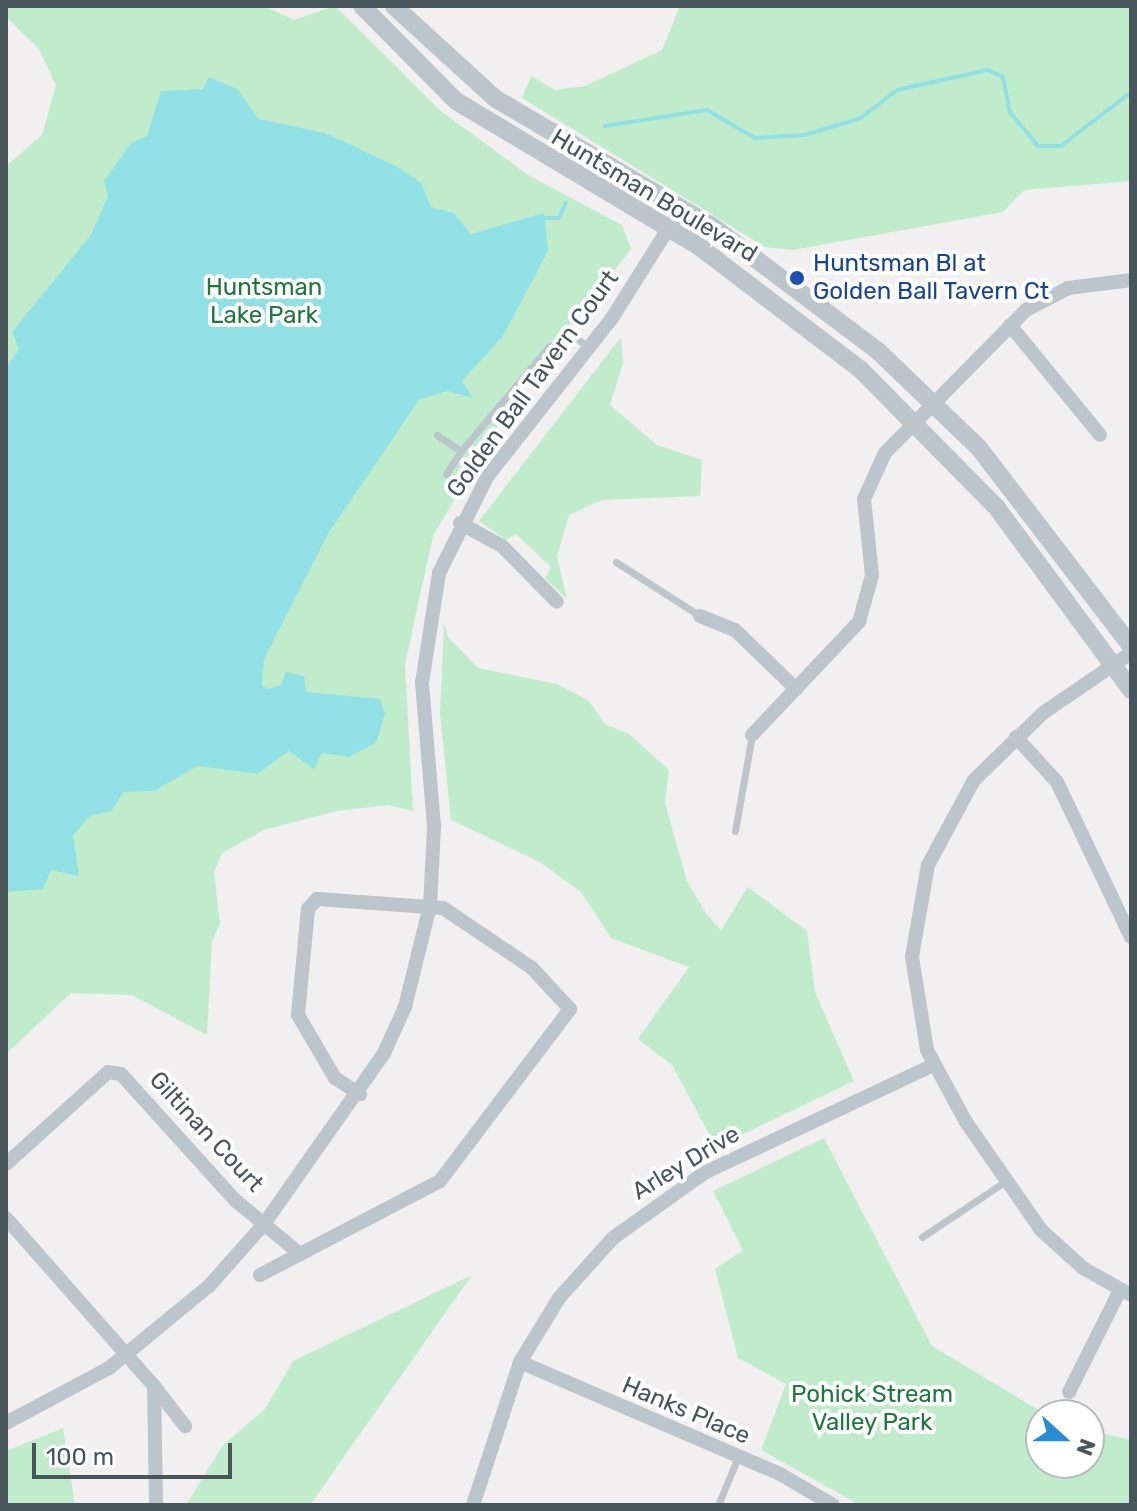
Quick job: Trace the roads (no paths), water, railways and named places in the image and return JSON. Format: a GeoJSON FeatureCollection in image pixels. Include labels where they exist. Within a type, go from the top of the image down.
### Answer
{"type":"FeatureCollection","features":[{"type":"Feature","properties":{"kind":"street","name":"Huntsman Boulevard"},"geometry":{"type":"LineString","coordinates":[[362,6],[456,101],[668,227],[797,317],[916,420],[997,508],[1131,690]]}},
{"type":"Feature","properties":{"kind":"street","name":"Huntsman Boulevard"},"geometry":{"type":"LineString","coordinates":[[394,6],[496,99],[682,207],[812,297],[933,402],[1016,492],[1131,646]]}},
{"type":"Feature","properties":{"kind":"street","name":"Golden Ball Tavern Court"},"geometry":{"type":"LineString","coordinates":[[6,1423],[130,1354],[209,1286],[264,1224],[360,1094],[405,1007],[430,906],[434,826],[423,657],[439,573],[460,523],[487,477],[589,348],[682,207]]}},
{"type":"Feature","properties":{"kind":"street"},"geometry":{"type":"LineString","coordinates":[[752,735],[847,638],[867,605],[868,481],[916,420],[1010,325],[1068,288],[1131,280]]}},
{"type":"Feature","properties":{"kind":"street"},"geometry":{"type":"LineString","coordinates":[[1010,325],[1100,435]]}},
{"type":"Feature","properties":{"kind":"street"},"geometry":{"type":"LineString","coordinates":[[460,523],[502,546],[557,602]]}},
{"type":"Feature","properties":{"kind":"street"},"geometry":{"type":"LineString","coordinates":[[700,616],[735,630],[796,689]]}},
{"type":"Feature","properties":{"kind":"street"},"geometry":{"type":"LineString","coordinates":[[1069,1392],[1125,1293],[1061,1250],[1006,1181],[933,1065],[913,978],[921,888],[958,803],[1016,737],[1131,653]]}},
{"type":"Feature","properties":{"kind":"street"},"geometry":{"type":"LineString","coordinates":[[1016,737],[1057,782],[1131,937]]}},
{"type":"Feature","properties":{"kind":"street"},"geometry":{"type":"LineString","coordinates":[[260,1275],[440,1181],[570,1009],[520,959],[430,906],[346,896],[317,899],[308,909],[298,1015],[335,1078],[360,1094]]}},
{"type":"Feature","properties":{"kind":"street","name":"Arley Drive"},"geometry":{"type":"LineString","coordinates":[[473,1505],[520,1362],[575,1278],[655,1203],[816,1115],[933,1065]]}},
{"type":"Feature","properties":{"kind":"street","name":"Giltinan Court"},"geometry":{"type":"LineString","coordinates":[[6,1164],[108,1072],[121,1074],[264,1224]]}},
{"type":"Feature","properties":{"kind":"street"},"geometry":{"type":"LineString","coordinates":[[6,1218],[130,1354],[185,1426]]}},
{"type":"Feature","properties":{"kind":"street"},"geometry":{"type":"LineString","coordinates":[[264,1224],[300,1254]]}},
{"type":"Feature","properties":{"kind":"street","name":"Hanks Place"},"geometry":{"type":"LineString","coordinates":[[520,1362],[738,1457],[833,1505]]}},
{"type":"Feature","properties":{"kind":"street"},"geometry":{"type":"LineString","coordinates":[[154,1386],[156,1505]]}},
{"type":"Feature","properties":{"kind":"lane"},"geometry":{"type":"LineString","coordinates":[[446,474],[461,451],[549,346],[575,337],[589,348]]}},
{"type":"Feature","properties":{"kind":"lane"},"geometry":{"type":"LineString","coordinates":[[437,435],[461,451]]}},
{"type":"Feature","properties":{"kind":"lane"},"geometry":{"type":"LineString","coordinates":[[616,562],[700,616]]}},
{"type":"Feature","properties":{"kind":"lane"},"geometry":{"type":"LineString","coordinates":[[735,831],[752,735]]}},
{"type":"Feature","properties":{"kind":"lane"},"geometry":{"type":"LineString","coordinates":[[922,1237],[1006,1181]]}},
{"type":"Feature","properties":{"kind":"lane"},"geometry":{"type":"LineString","coordinates":[[718,1505],[738,1457]]}},
{"type":"Feature","properties":{"kind":"water"},"geometry":{"type":"Polygon","coordinates":[[[209,77],[237,89],[259,119],[325,133],[396,166],[421,183],[431,207],[454,213],[471,234],[544,213],[548,251],[503,336],[462,381],[473,398],[447,391],[419,400],[329,532],[264,659],[262,686],[268,689],[281,685],[286,672],[304,676],[306,692],[380,699],[385,714],[376,743],[349,757],[322,753],[314,769],[289,751],[257,774],[198,766],[154,791],[124,792],[111,811],[90,816],[73,835],[79,876],[51,870],[43,889],[6,892],[6,369],[19,349],[12,332],[91,235],[108,196],[104,181],[131,143],[147,136],[161,91],[203,89],[209,77]]]}},
{"type":"Feature","properties":{"kind":"waterway"},"geometry":{"type":"LineString","coordinates":[[605,126],[707,110],[755,138],[805,135],[861,118],[897,90],[988,70],[1003,77],[1010,112],[1038,146],[1061,146],[1131,92]]}},
{"type":"Feature","properties":{"kind":"waterway"},"geometry":{"type":"LineString","coordinates":[[545,218],[559,218],[566,202]]}},
{"type":"Feature","properties":{"kind":"place","name":"Huntsman Bl at Golden Ball Tavern Ct"},"geometry":{"type":"Point","coordinates":[797,278]}},
{"type":"Feature","properties":{"kind":"park label","name":"Huntsman Lake Park"},"geometry":{"type":"Point","coordinates":[264,302]}},
{"type":"Feature","properties":{"kind":"park label","name":"Pohick Stream Valley Park"},"geometry":{"type":"Point","coordinates":[872,1409]}}]}
